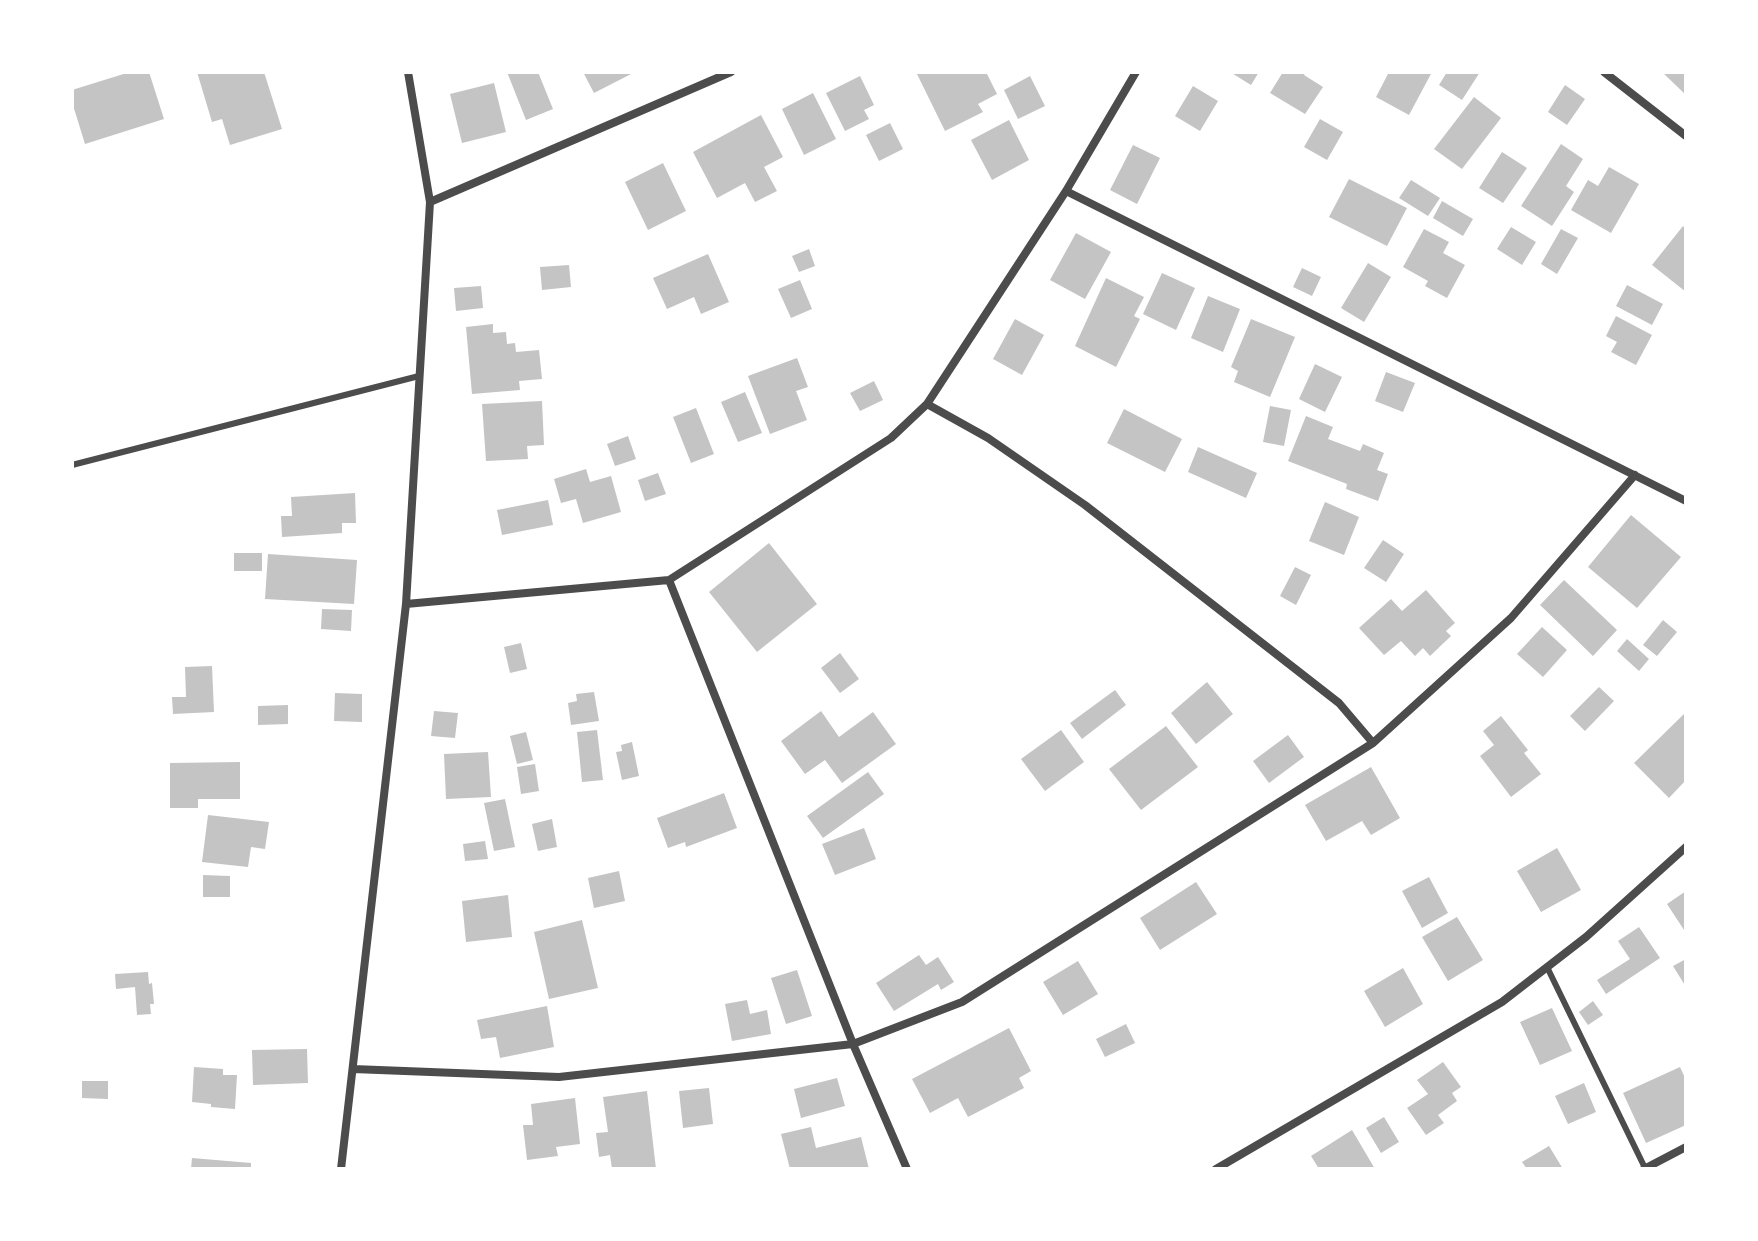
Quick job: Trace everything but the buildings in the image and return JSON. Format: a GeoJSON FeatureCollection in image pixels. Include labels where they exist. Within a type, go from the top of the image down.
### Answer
{"type":"FeatureCollection","features":[{"type":"Feature","properties":{"kind":"street"},"geometry":{"type":"LineString","coordinates":[[341,1169],[406,604],[430,202],[408,72]]}},
{"type":"Feature","properties":{"kind":"street"},"geometry":{"type":"LineString","coordinates":[[430,202],[731,72]]}},
{"type":"Feature","properties":{"kind":"street"},"geometry":{"type":"LineString","coordinates":[[406,604],[669,580],[891,438],[927,404],[1066,191],[1136,72]]}},
{"type":"Feature","properties":{"kind":"street"},"geometry":{"type":"LineString","coordinates":[[1604,72],[1686,136]]}},
{"type":"Feature","properties":{"kind":"street"},"geometry":{"type":"LineString","coordinates":[[1066,191],[1686,501]]}},
{"type":"Feature","properties":{"kind":"street"},"geometry":{"type":"LineString","coordinates":[[927,404],[988,438],[1109,524],[1339,703],[1373,743]]}},
{"type":"Feature","properties":{"kind":"street"},"geometry":{"type":"LineString","coordinates":[[353,1069],[559,1077],[853,1044],[962,1002],[1373,743],[1511,618],[1635,475]]}},
{"type":"Feature","properties":{"kind":"street"},"geometry":{"type":"LineString","coordinates":[[669,580],[853,1044],[907,1169]]}},
{"type":"Feature","properties":{"kind":"street"},"geometry":{"type":"LineString","coordinates":[[1216,1169],[1502,1002],[1586,937],[1686,847]]}},
{"type":"Feature","properties":{"kind":"street"},"geometry":{"type":"LineString","coordinates":[[1644,1169],[1686,1147]]}},
{"type":"Feature","properties":{"kind":"lane"},"geometry":{"type":"LineString","coordinates":[[72,465],[419,376]]}},
{"type":"Feature","properties":{"kind":"lane"},"geometry":{"type":"LineString","coordinates":[[1547,967],[1644,1169]]}}]}
